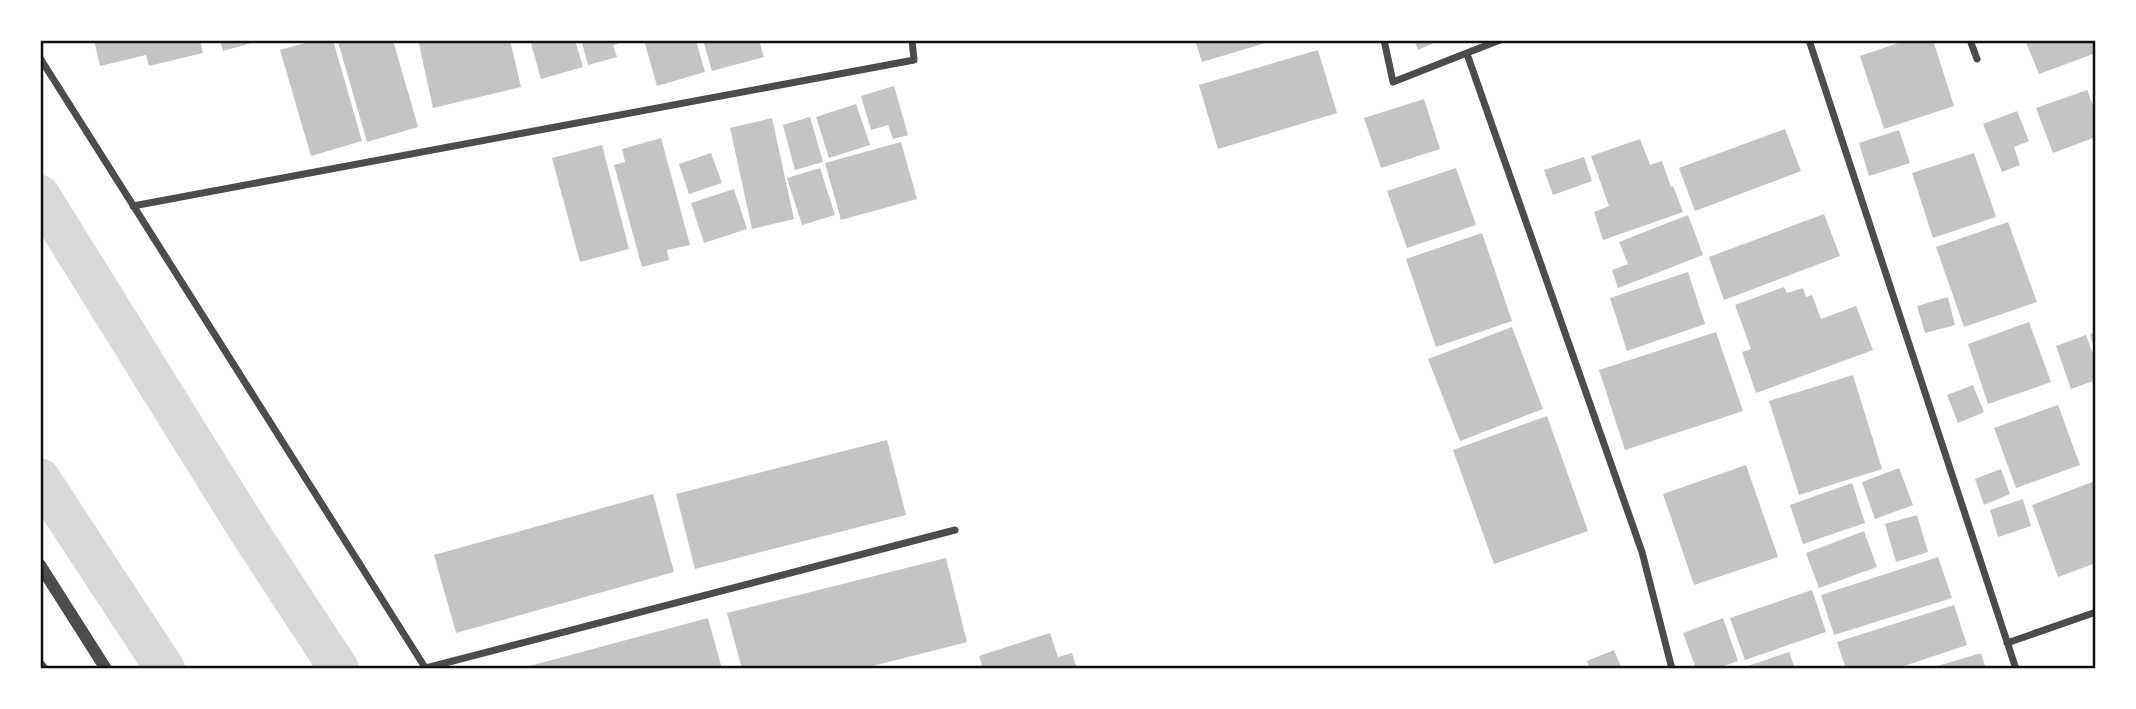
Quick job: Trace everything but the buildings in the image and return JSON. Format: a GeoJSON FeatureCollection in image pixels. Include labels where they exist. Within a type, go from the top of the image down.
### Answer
{"type":"FeatureCollection","features":[{"type":"Feature","properties":{"kind":"street"},"geometry":{"type":"LineString","coordinates":[[133,206],[914,60],[912,40]]}},
{"type":"Feature","properties":{"kind":"street"},"geometry":{"type":"LineString","coordinates":[[1384,40],[1393,82],[1500,40]]}},
{"type":"Feature","properties":{"kind":"street"},"geometry":{"type":"LineString","coordinates":[[1809,40],[2016,669]]}},
{"type":"Feature","properties":{"kind":"street"},"geometry":{"type":"LineString","coordinates":[[1970,40],[1977,59]]}},
{"type":"Feature","properties":{"kind":"street"},"geometry":{"type":"LineString","coordinates":[[1466,54],[1642,552],[1672,669]]}},
{"type":"Feature","properties":{"kind":"street"},"geometry":{"type":"LineString","coordinates":[[40,58],[426,668],[954,530]]}},
{"type":"Feature","properties":{"kind":"street"},"geometry":{"type":"LineString","coordinates":[[40,565],[106,669]]}},
{"type":"Feature","properties":{"kind":"street"},"geometry":{"type":"LineString","coordinates":[[2007,643],[2096,612]]}},
{"type":"Feature","properties":{"kind":"waterway"},"geometry":{"type":"LineString","coordinates":[[40,195],[245,525],[339,669]]}},
{"type":"Feature","properties":{"kind":"waterway"},"geometry":{"type":"LineString","coordinates":[[40,478],[165,669]]}}]}
